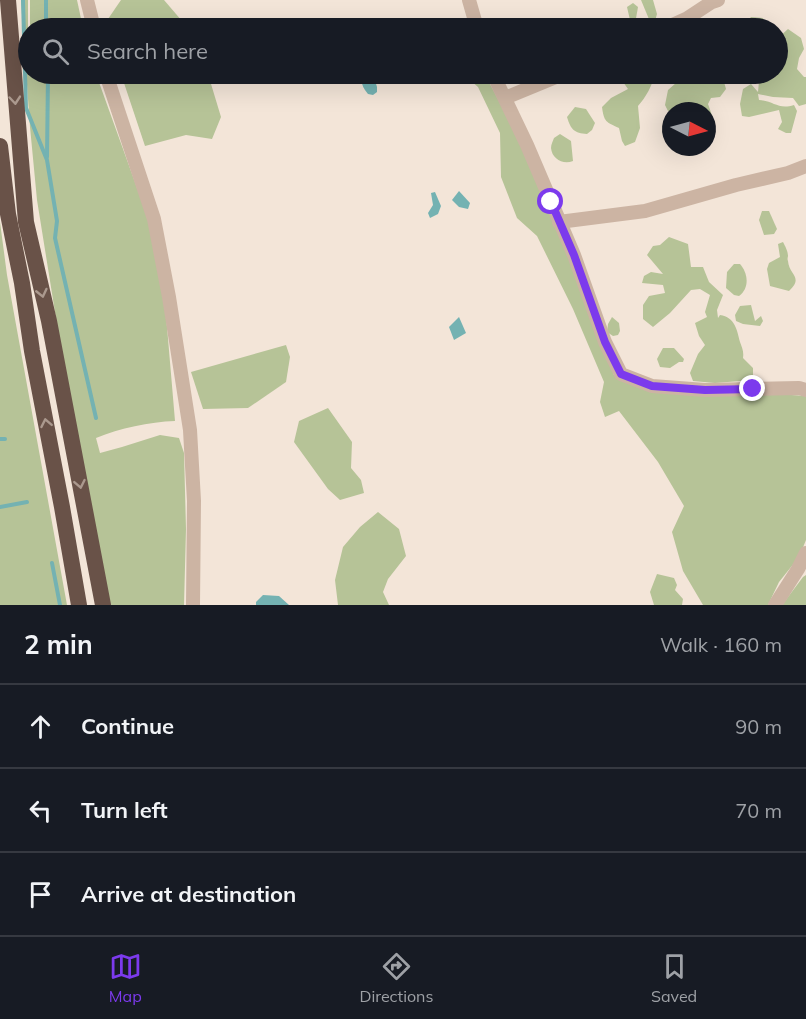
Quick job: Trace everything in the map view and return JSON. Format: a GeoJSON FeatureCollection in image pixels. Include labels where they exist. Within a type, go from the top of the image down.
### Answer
{"type":"FeatureCollection","features":[{"type":"Feature","properties":{"kind":"highway"},"geometry":{"type":"LineString","coordinates":[[8,0],[26,222],[49,321],[103,605]]}},
{"type":"Feature","properties":{"kind":"highway"},"geometry":{"type":"LineString","coordinates":[[0,146],[8,214],[78,605]]}},
{"type":"Feature","properties":{"kind":"street"},"geometry":{"type":"LineString","coordinates":[[87,0],[92,18]]}},
{"type":"Feature","properties":{"kind":"street"},"geometry":{"type":"LineString","coordinates":[[469,0],[474,18]]}},
{"type":"Feature","properties":{"kind":"street"},"geometry":{"type":"LineString","coordinates":[[688,18],[718,0]]}},
{"type":"Feature","properties":{"kind":"street"},"geometry":{"type":"LineString","coordinates":[[109,84],[154,219],[169,297],[190,429],[194,501],[193,605]]}},
{"type":"Feature","properties":{"kind":"street"},"geometry":{"type":"LineString","coordinates":[[498,84],[574,255],[605,342],[621,374],[652,386],[705,390],[799,388],[806,390]]}},
{"type":"Feature","properties":{"kind":"street"},"geometry":{"type":"LineString","coordinates":[[505,98],[539,84]]}},
{"type":"Feature","properties":{"kind":"street"},"geometry":{"type":"LineString","coordinates":[[559,222],[645,211],[788,173],[806,166]]}},
{"type":"Feature","properties":{"kind":"street"},"geometry":{"type":"LineString","coordinates":[[775,605],[806,553]]}},
{"type":"Feature","properties":{"kind":"green space"},"geometry":{"type":"Polygon","coordinates":[[[21,0],[28,0],[28,18],[22,18],[21,0]]]}},
{"type":"Feature","properties":{"kind":"green space"},"geometry":{"type":"Polygon","coordinates":[[[30,0],[77,0],[81,18],[30,18],[30,0]]]}},
{"type":"Feature","properties":{"kind":"green space"},"geometry":{"type":"Polygon","coordinates":[[[121,0],[164,0],[179,18],[109,18],[121,0]]]}},
{"type":"Feature","properties":{"kind":"green space"},"geometry":{"type":"Polygon","coordinates":[[[641,0],[653,0],[657,14],[656,18],[648,18],[641,0]]]}},
{"type":"Feature","properties":{"kind":"green space"},"geometry":{"type":"Polygon","coordinates":[[[633,3],[638,7],[636,18],[630,18],[627,7],[633,3]]]}},
{"type":"Feature","properties":{"kind":"green space"},"geometry":{"type":"Polygon","coordinates":[[[788,29],[801,38],[804,49],[797,69],[806,77],[806,104],[799,106],[793,98],[758,94],[759,100],[780,106],[794,105],[797,111],[791,133],[778,129],[782,122],[779,110],[749,117],[742,116],[740,104],[743,89],[751,84],[758,92],[759,84],[788,84],[788,29]]]}},
{"type":"Feature","properties":{"kind":"green space"},"geometry":{"type":"Polygon","coordinates":[[[27,84],[100,84],[154,235],[166,315],[175,421],[135,426],[96,438],[100,453],[160,435],[179,438],[184,453],[186,529],[184,605],[110,605],[64,368],[37,200],[27,84]]]}},
{"type":"Feature","properties":{"kind":"green space"},"geometry":{"type":"Polygon","coordinates":[[[124,84],[211,84],[221,117],[212,139],[186,135],[145,146],[124,84]]]}},
{"type":"Feature","properties":{"kind":"green space"},"geometry":{"type":"Polygon","coordinates":[[[475,84],[490,84],[521,143],[576,272],[614,375],[747,392],[806,396],[806,540],[799,557],[779,582],[768,605],[703,605],[683,571],[672,532],[684,506],[658,462],[619,411],[605,417],[600,402],[604,382],[573,309],[537,236],[517,218],[501,177],[500,133],[475,84]]]}},
{"type":"Feature","properties":{"kind":"green space"},"geometry":{"type":"Polygon","coordinates":[[[624,84],[652,84],[638,106],[640,128],[635,142],[625,146],[619,128],[606,121],[602,107],[611,98],[628,89],[624,84]]]}},
{"type":"Feature","properties":{"kind":"green space"},"geometry":{"type":"Polygon","coordinates":[[[675,84],[725,84],[726,89],[720,97],[711,98],[709,102],[666,102],[668,90],[675,84]]]}},
{"type":"Feature","properties":{"kind":"green space"},"geometry":{"type":"Polygon","coordinates":[[[575,107],[586,109],[595,123],[587,134],[576,132],[570,125],[567,117],[575,107]]]}},
{"type":"Feature","properties":{"kind":"green space"},"geometry":{"type":"Polygon","coordinates":[[[560,134],[571,141],[573,161],[562,162],[552,152],[554,138],[560,134]]]}},
{"type":"Feature","properties":{"kind":"green space"},"geometry":{"type":"Polygon","coordinates":[[[762,211],[769,211],[777,229],[774,234],[764,235],[759,220],[762,211]]]}},
{"type":"Feature","properties":{"kind":"green space"},"geometry":{"type":"Polygon","coordinates":[[[0,222],[7,275],[67,605],[0,605],[0,222]]]}},
{"type":"Feature","properties":{"kind":"green space"},"geometry":{"type":"Polygon","coordinates":[[[669,237],[688,244],[691,267],[703,267],[709,282],[723,295],[717,310],[718,318],[720,315],[725,316],[732,321],[738,333],[743,358],[753,368],[753,380],[715,383],[693,381],[690,373],[698,354],[705,345],[695,323],[707,317],[705,312],[710,295],[700,289],[691,290],[670,313],[653,327],[643,319],[643,305],[649,296],[665,293],[663,285],[642,283],[644,276],[651,272],[663,274],[647,255],[653,246],[660,245],[669,237]]]}},
{"type":"Feature","properties":{"kind":"green space"},"geometry":{"type":"Polygon","coordinates":[[[783,242],[788,252],[789,266],[796,279],[789,291],[770,286],[767,269],[769,263],[780,257],[778,244],[783,242]]]}},
{"type":"Feature","properties":{"kind":"green space"},"geometry":{"type":"Polygon","coordinates":[[[734,264],[740,264],[746,276],[745,289],[739,296],[726,288],[727,272],[734,264]]]}},
{"type":"Feature","properties":{"kind":"green space"},"geometry":{"type":"Polygon","coordinates":[[[751,305],[755,321],[761,316],[763,321],[760,326],[736,321],[735,315],[740,306],[751,305]]]}},
{"type":"Feature","properties":{"kind":"green space"},"geometry":{"type":"Polygon","coordinates":[[[612,317],[619,323],[620,331],[618,335],[613,336],[607,332],[612,317]]]}},
{"type":"Feature","properties":{"kind":"green space"},"geometry":{"type":"Polygon","coordinates":[[[286,345],[290,357],[286,382],[248,408],[203,409],[191,372],[286,345]]]}},
{"type":"Feature","properties":{"kind":"green space"},"geometry":{"type":"Polygon","coordinates":[[[663,348],[674,348],[684,359],[683,362],[670,368],[660,367],[657,359],[663,348]]]}},
{"type":"Feature","properties":{"kind":"green space"},"geometry":{"type":"Polygon","coordinates":[[[328,408],[352,442],[351,468],[361,480],[364,493],[340,500],[328,489],[294,442],[299,421],[328,408]]]}},
{"type":"Feature","properties":{"kind":"green space"},"geometry":{"type":"Polygon","coordinates":[[[378,512],[399,529],[406,556],[388,579],[383,592],[389,605],[338,605],[335,580],[343,547],[360,527],[378,512]]]}},
{"type":"Feature","properties":{"kind":"green space"},"geometry":{"type":"Polygon","coordinates":[[[657,574],[674,578],[677,585],[675,590],[683,599],[682,605],[654,605],[650,592],[657,574]]]}},
{"type":"Feature","properties":{"kind":"green space"},"geometry":{"type":"Polygon","coordinates":[[[806,575],[806,605],[782,605],[803,577],[806,575]]]}},
{"type":"Feature","properties":{"kind":"water"},"geometry":{"type":"Polygon","coordinates":[[[362,84],[376,84],[377,92],[373,95],[368,94],[362,84]]]}},
{"type":"Feature","properties":{"kind":"water"},"geometry":{"type":"Polygon","coordinates":[[[459,191],[470,203],[468,209],[459,207],[452,200],[459,191]]]}},
{"type":"Feature","properties":{"kind":"water"},"geometry":{"type":"Polygon","coordinates":[[[435,192],[441,206],[438,214],[430,218],[428,213],[433,205],[431,193],[435,192]]]}},
{"type":"Feature","properties":{"kind":"water"},"geometry":{"type":"Polygon","coordinates":[[[459,317],[466,333],[454,340],[449,327],[459,317]]]}},
{"type":"Feature","properties":{"kind":"water"},"geometry":{"type":"Polygon","coordinates":[[[263,595],[279,596],[289,605],[256,605],[263,595]]]}},
{"type":"Feature","properties":{"kind":"waterway"},"geometry":{"type":"LineString","coordinates":[[23,0],[24,18]]}},
{"type":"Feature","properties":{"kind":"waterway"},"geometry":{"type":"LineString","coordinates":[[46,0],[46,18]]}},
{"type":"Feature","properties":{"kind":"waterway"},"geometry":{"type":"LineString","coordinates":[[25,84],[26,108],[47,160],[57,221],[55,238],[96,418]]}},
{"type":"Feature","properties":{"kind":"waterway"},"geometry":{"type":"LineString","coordinates":[[47,157],[48,84]]}},
{"type":"Feature","properties":{"kind":"waterway"},"geometry":{"type":"LineString","coordinates":[[0,439],[5,439]]}},
{"type":"Feature","properties":{"kind":"waterway"},"geometry":{"type":"LineString","coordinates":[[0,507],[27,502]]}},
{"type":"Feature","properties":{"kind":"waterway"},"geometry":{"type":"LineString","coordinates":[[52,563],[60,605]]}},
{"type":"Feature","properties":{"kind":"route"},"geometry":{"type":"LineString","coordinates":[[551,202],[574,255],[605,342],[621,374],[652,386],[705,390],[753,389]]}}]}
